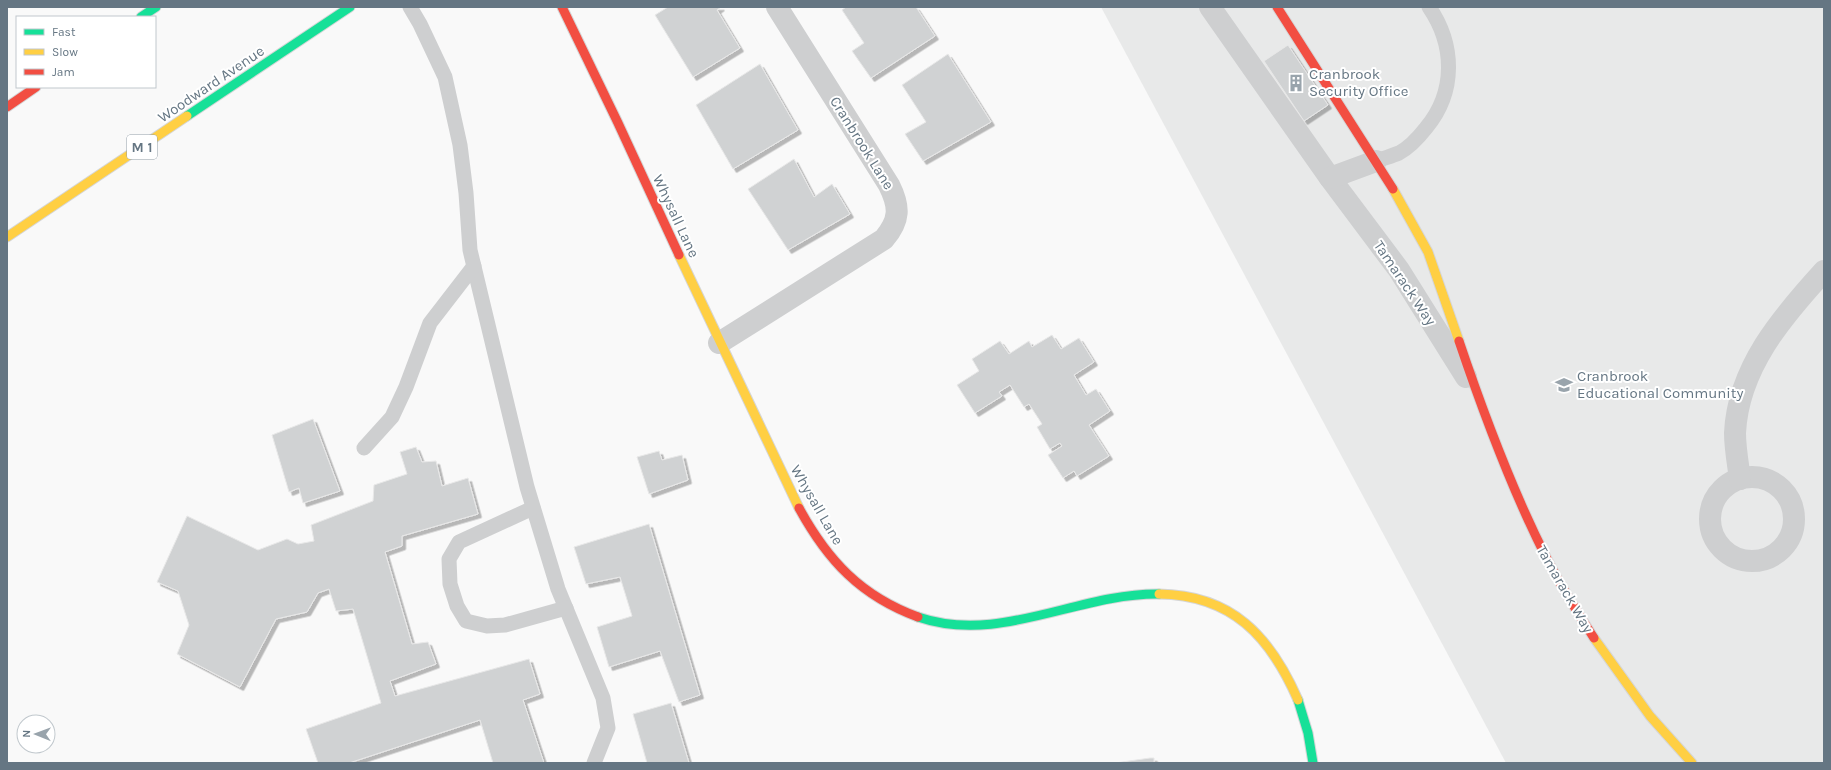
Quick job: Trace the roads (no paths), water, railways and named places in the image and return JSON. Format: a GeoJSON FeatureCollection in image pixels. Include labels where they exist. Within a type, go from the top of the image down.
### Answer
{"type":"FeatureCollection","features":[{"type":"Feature","properties":{"kind":"street"},"geometry":{"type":"LineString","coordinates":[[142,16],[156,7]]}},
{"type":"Feature","properties":{"kind":"street","name":"Woodward Avenue"},"geometry":{"type":"LineString","coordinates":[[7,237],[350,7]]}},
{"type":"Feature","properties":{"kind":"street","name":"Whysall Lane"},"geometry":{"type":"LineString","coordinates":[[562,7],[719,343],[807,522],[833,559],[858,585],[887,604],[919,617],[952,625],[970,626],[1001,624],[1030,619],[1084,604],[1137,595],[1174,594],[1206,600],[1222,606],[1253,630],[1286,674],[1300,703],[1306,720],[1314,763]]}},
{"type":"Feature","properties":{"kind":"street","name":"Cranbrook Lane"},"geometry":{"type":"LineString","coordinates":[[719,343],[884,239],[890,232],[898,214],[897,204],[889,185],[777,7]]}},
{"type":"Feature","properties":{"kind":"street","name":"Tamarack Way"},"geometry":{"type":"LineString","coordinates":[[1277,7],[1404,206],[1428,252],[1476,392],[1527,519],[1567,596],[1604,654],[1634,695],[1667,736],[1692,763]]}},
{"type":"Feature","properties":{"kind":"street","name":"Tamarack Way"},"geometry":{"type":"LineString","coordinates":[[1220,10],[1330,178],[1399,270],[1476,392]]}},
{"type":"Feature","properties":{"kind":"street"},"geometry":{"type":"LineString","coordinates":[[7,107],[35,88]]}},
{"type":"Feature","properties":{"kind":"street"},"geometry":{"type":"LineString","coordinates":[[1330,178],[1376,161]]}},
{"type":"Feature","properties":{"kind":"street"},"geometry":{"type":"LineString","coordinates":[[1740,479],[1735,434],[1744,391],[1753,366],[1764,345],[1779,322],[1824,271]]}},
{"type":"Feature","properties":{"kind":"lane"},"geometry":{"type":"LineString","coordinates":[[410,7],[420,24],[445,77],[460,145],[466,194],[470,250],[502,390],[533,508],[566,608],[603,698],[608,728],[594,763]]}},
{"type":"Feature","properties":{"kind":"lane"},"geometry":{"type":"LineString","coordinates":[[1376,161],[1400,153],[1416,140],[1433,120],[1446,94],[1449,78],[1448,48],[1441,27],[1429,7]]}},
{"type":"Feature","properties":{"kind":"lane"},"geometry":{"type":"LineString","coordinates":[[364,448],[392,417],[406,387],[430,323],[474,266]]}},
{"type":"Feature","properties":{"kind":"lane"},"geometry":{"type":"LineString","coordinates":[[533,508],[458,542],[449,559],[450,584],[457,606],[466,621],[487,626],[505,625],[566,608]]}},
{"type":"Feature","properties":{"kind":"place","name":"Cranbrook Security Office"},"geometry":{"type":"Point","coordinates":[1296,83]}},
{"type":"Feature","properties":{"kind":"place","name":"Cranbrook Educational Community"},"geometry":{"type":"Point","coordinates":[1564,385]}}]}
